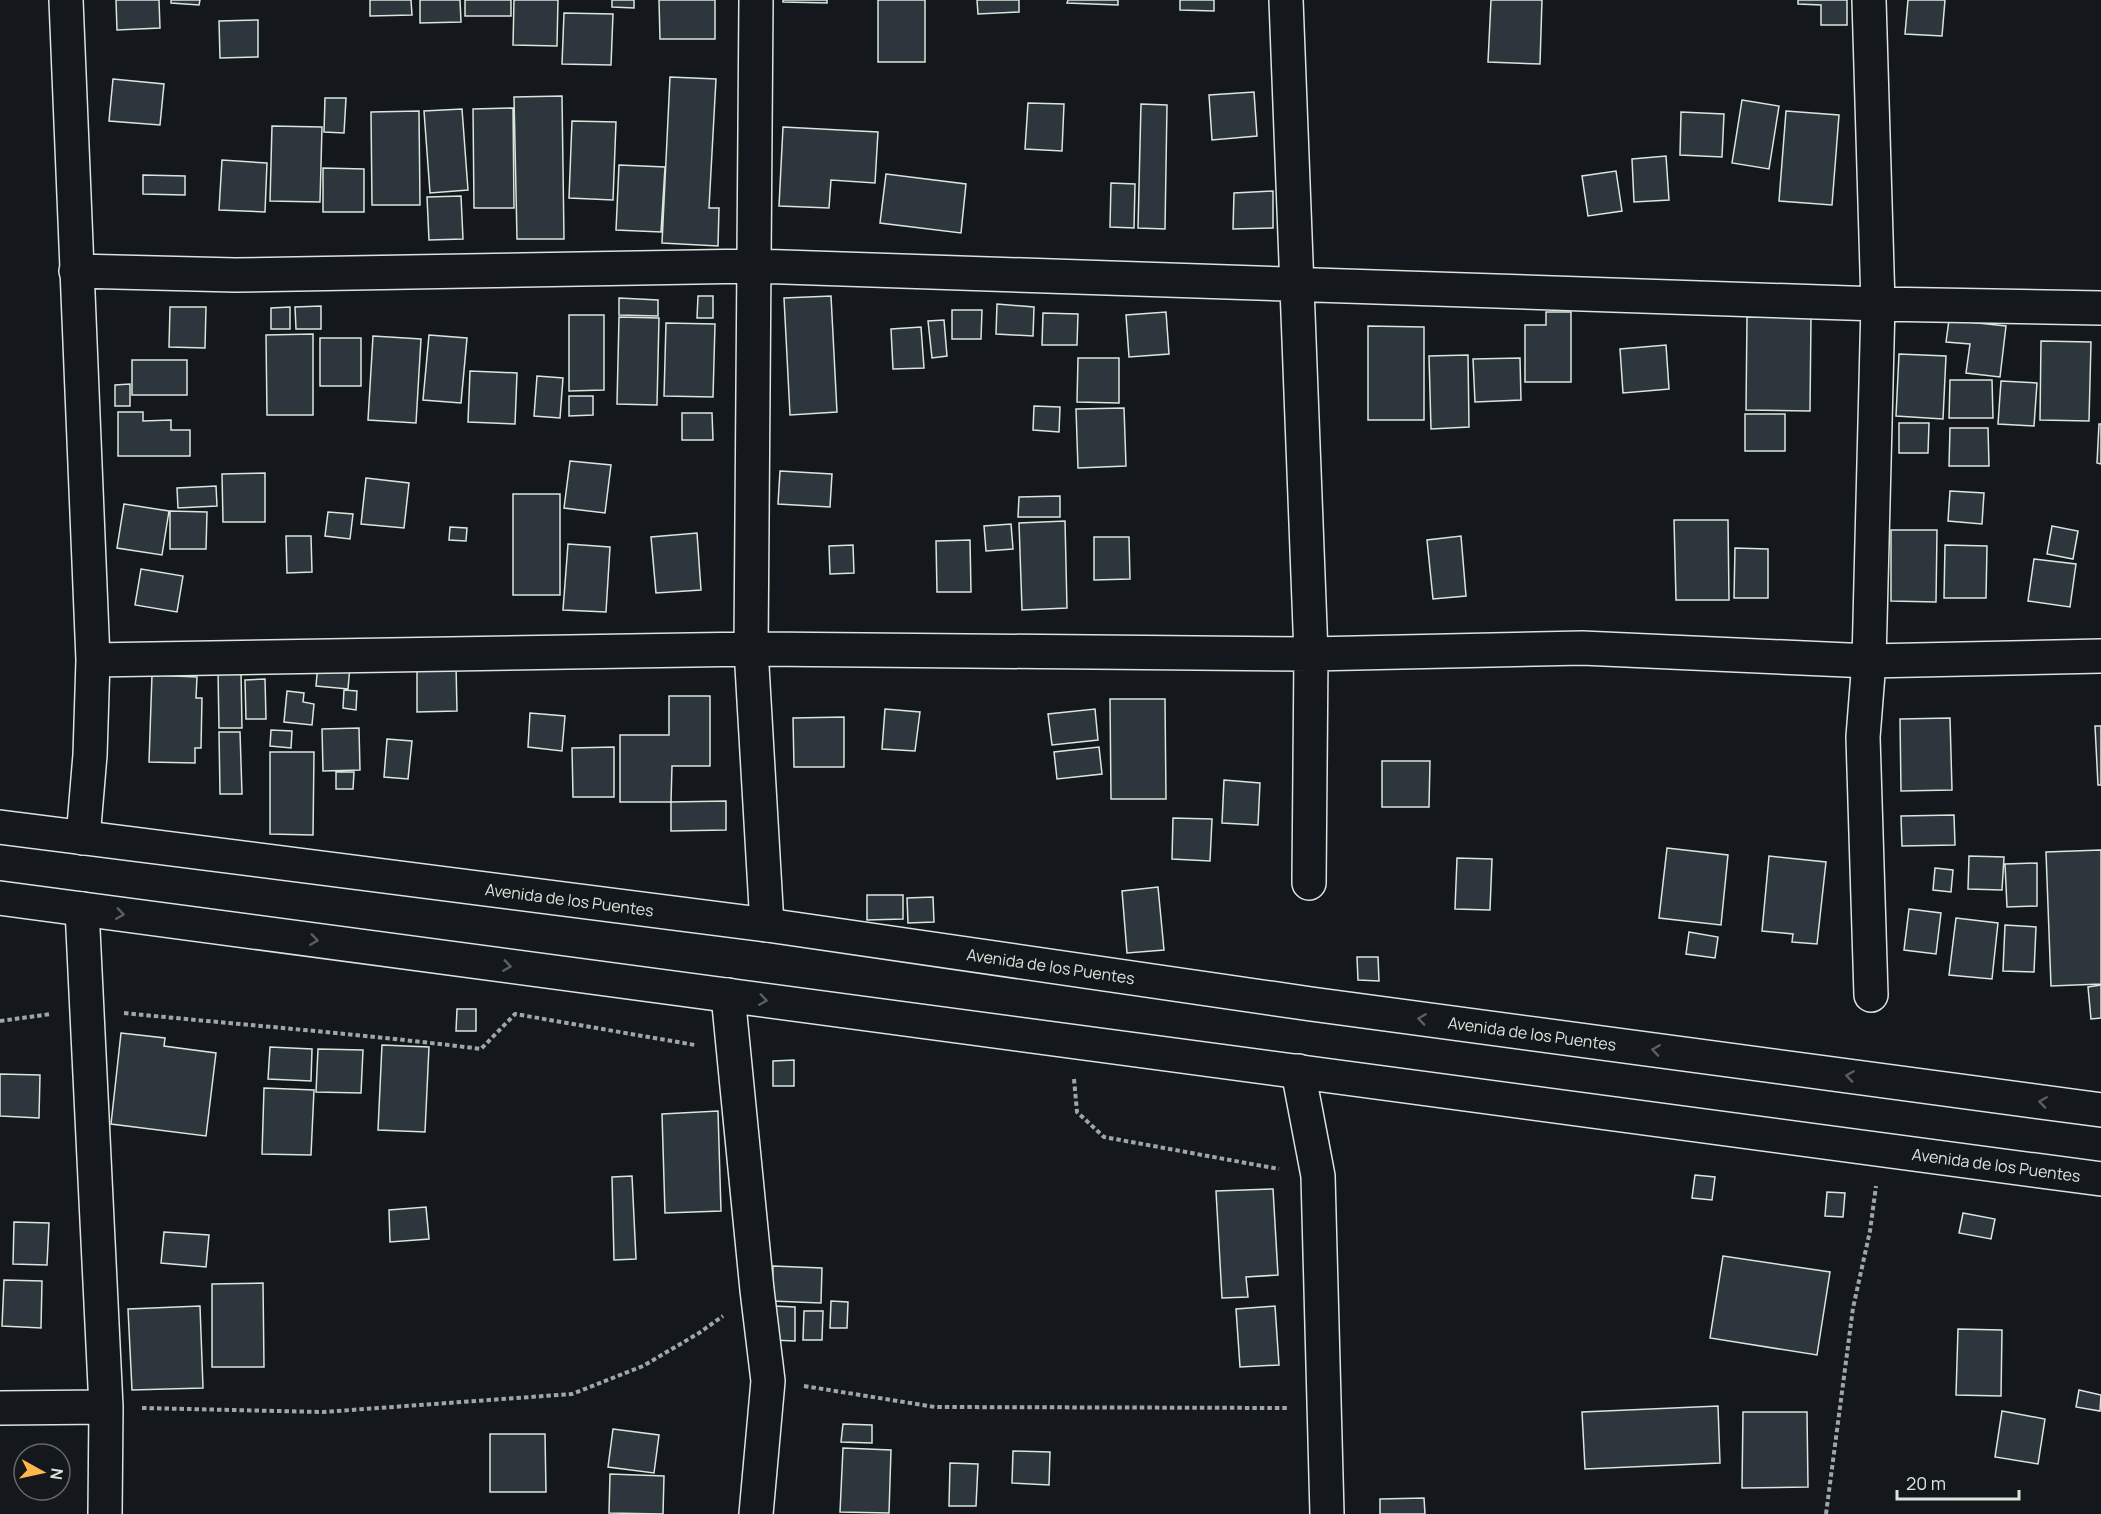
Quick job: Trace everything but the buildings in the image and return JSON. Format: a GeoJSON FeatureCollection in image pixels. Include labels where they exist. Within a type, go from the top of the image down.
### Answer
{"type":"FeatureCollection","features":[{"type":"Feature","properties":{"kind":"street"},"geometry":{"type":"LineString","coordinates":[[66,0],[93,660],[90,755],[83,838]]}},
{"type":"Feature","properties":{"kind":"street"},"geometry":{"type":"LineString","coordinates":[[756,0],[751,649],[768,925]]}},
{"type":"Feature","properties":{"kind":"street"},"geometry":{"type":"LineString","coordinates":[[1286,0],[1311,654],[1309,883]]}},
{"type":"Feature","properties":{"kind":"street"},"geometry":{"type":"LineString","coordinates":[[1869,0],[1878,304],[1869,661],[1863,737],[1871,995]]}},
{"type":"Feature","properties":{"kind":"street"},"geometry":{"type":"LineString","coordinates":[[76,271],[235,275],[753,266],[1878,304],[2101,308]]}},
{"type":"Feature","properties":{"kind":"street"},"geometry":{"type":"LineString","coordinates":[[93,660],[751,649],[1311,654],[1582,648],[1869,661],[2101,656]]}},
{"type":"Feature","properties":{"kind":"street","name":"Avenida de los Puentes"},"geometry":{"type":"LineString","coordinates":[[0,827],[768,925],[1311,1004],[2101,1110]]}},
{"type":"Feature","properties":{"kind":"street","name":"Avenida de los Puentes"},"geometry":{"type":"LineString","coordinates":[[0,898],[2101,1179]]}},
{"type":"Feature","properties":{"kind":"street"},"geometry":{"type":"LineString","coordinates":[[82,909],[106,1407],[105,1514]]}},
{"type":"Feature","properties":{"kind":"street"},"geometry":{"type":"LineString","coordinates":[[728,995],[768,1381],[756,1514]]}},
{"type":"Feature","properties":{"kind":"street"},"geometry":{"type":"LineString","coordinates":[[1298,1071],[1318,1176],[1326,1408],[1327,1514]]}},
{"type":"Feature","properties":{"kind":"street"},"geometry":{"type":"LineString","coordinates":[[0,1408],[106,1407]]}},
{"type":"Feature","properties":{"kind":"path"},"geometry":{"type":"LineString","coordinates":[[0,1021],[87,1009],[280,1029],[400,1038],[481,1048],[514,1014],[734,1052]]}},
{"type":"Feature","properties":{"kind":"path"},"geometry":{"type":"LineString","coordinates":[[1070,1041],[1077,1113],[1104,1137],[1318,1176]]}},
{"type":"Feature","properties":{"kind":"path"},"geometry":{"type":"LineString","coordinates":[[1826,1514],[1853,1308],[1870,1232],[1880,1149]]}},
{"type":"Feature","properties":{"kind":"path"},"geometry":{"type":"LineString","coordinates":[[106,1407],[323,1412],[572,1394],[643,1366],[699,1334],[757,1290]]}},
{"type":"Feature","properties":{"kind":"path"},"geometry":{"type":"LineString","coordinates":[[768,1381],[935,1407],[1326,1408]]}}]}
